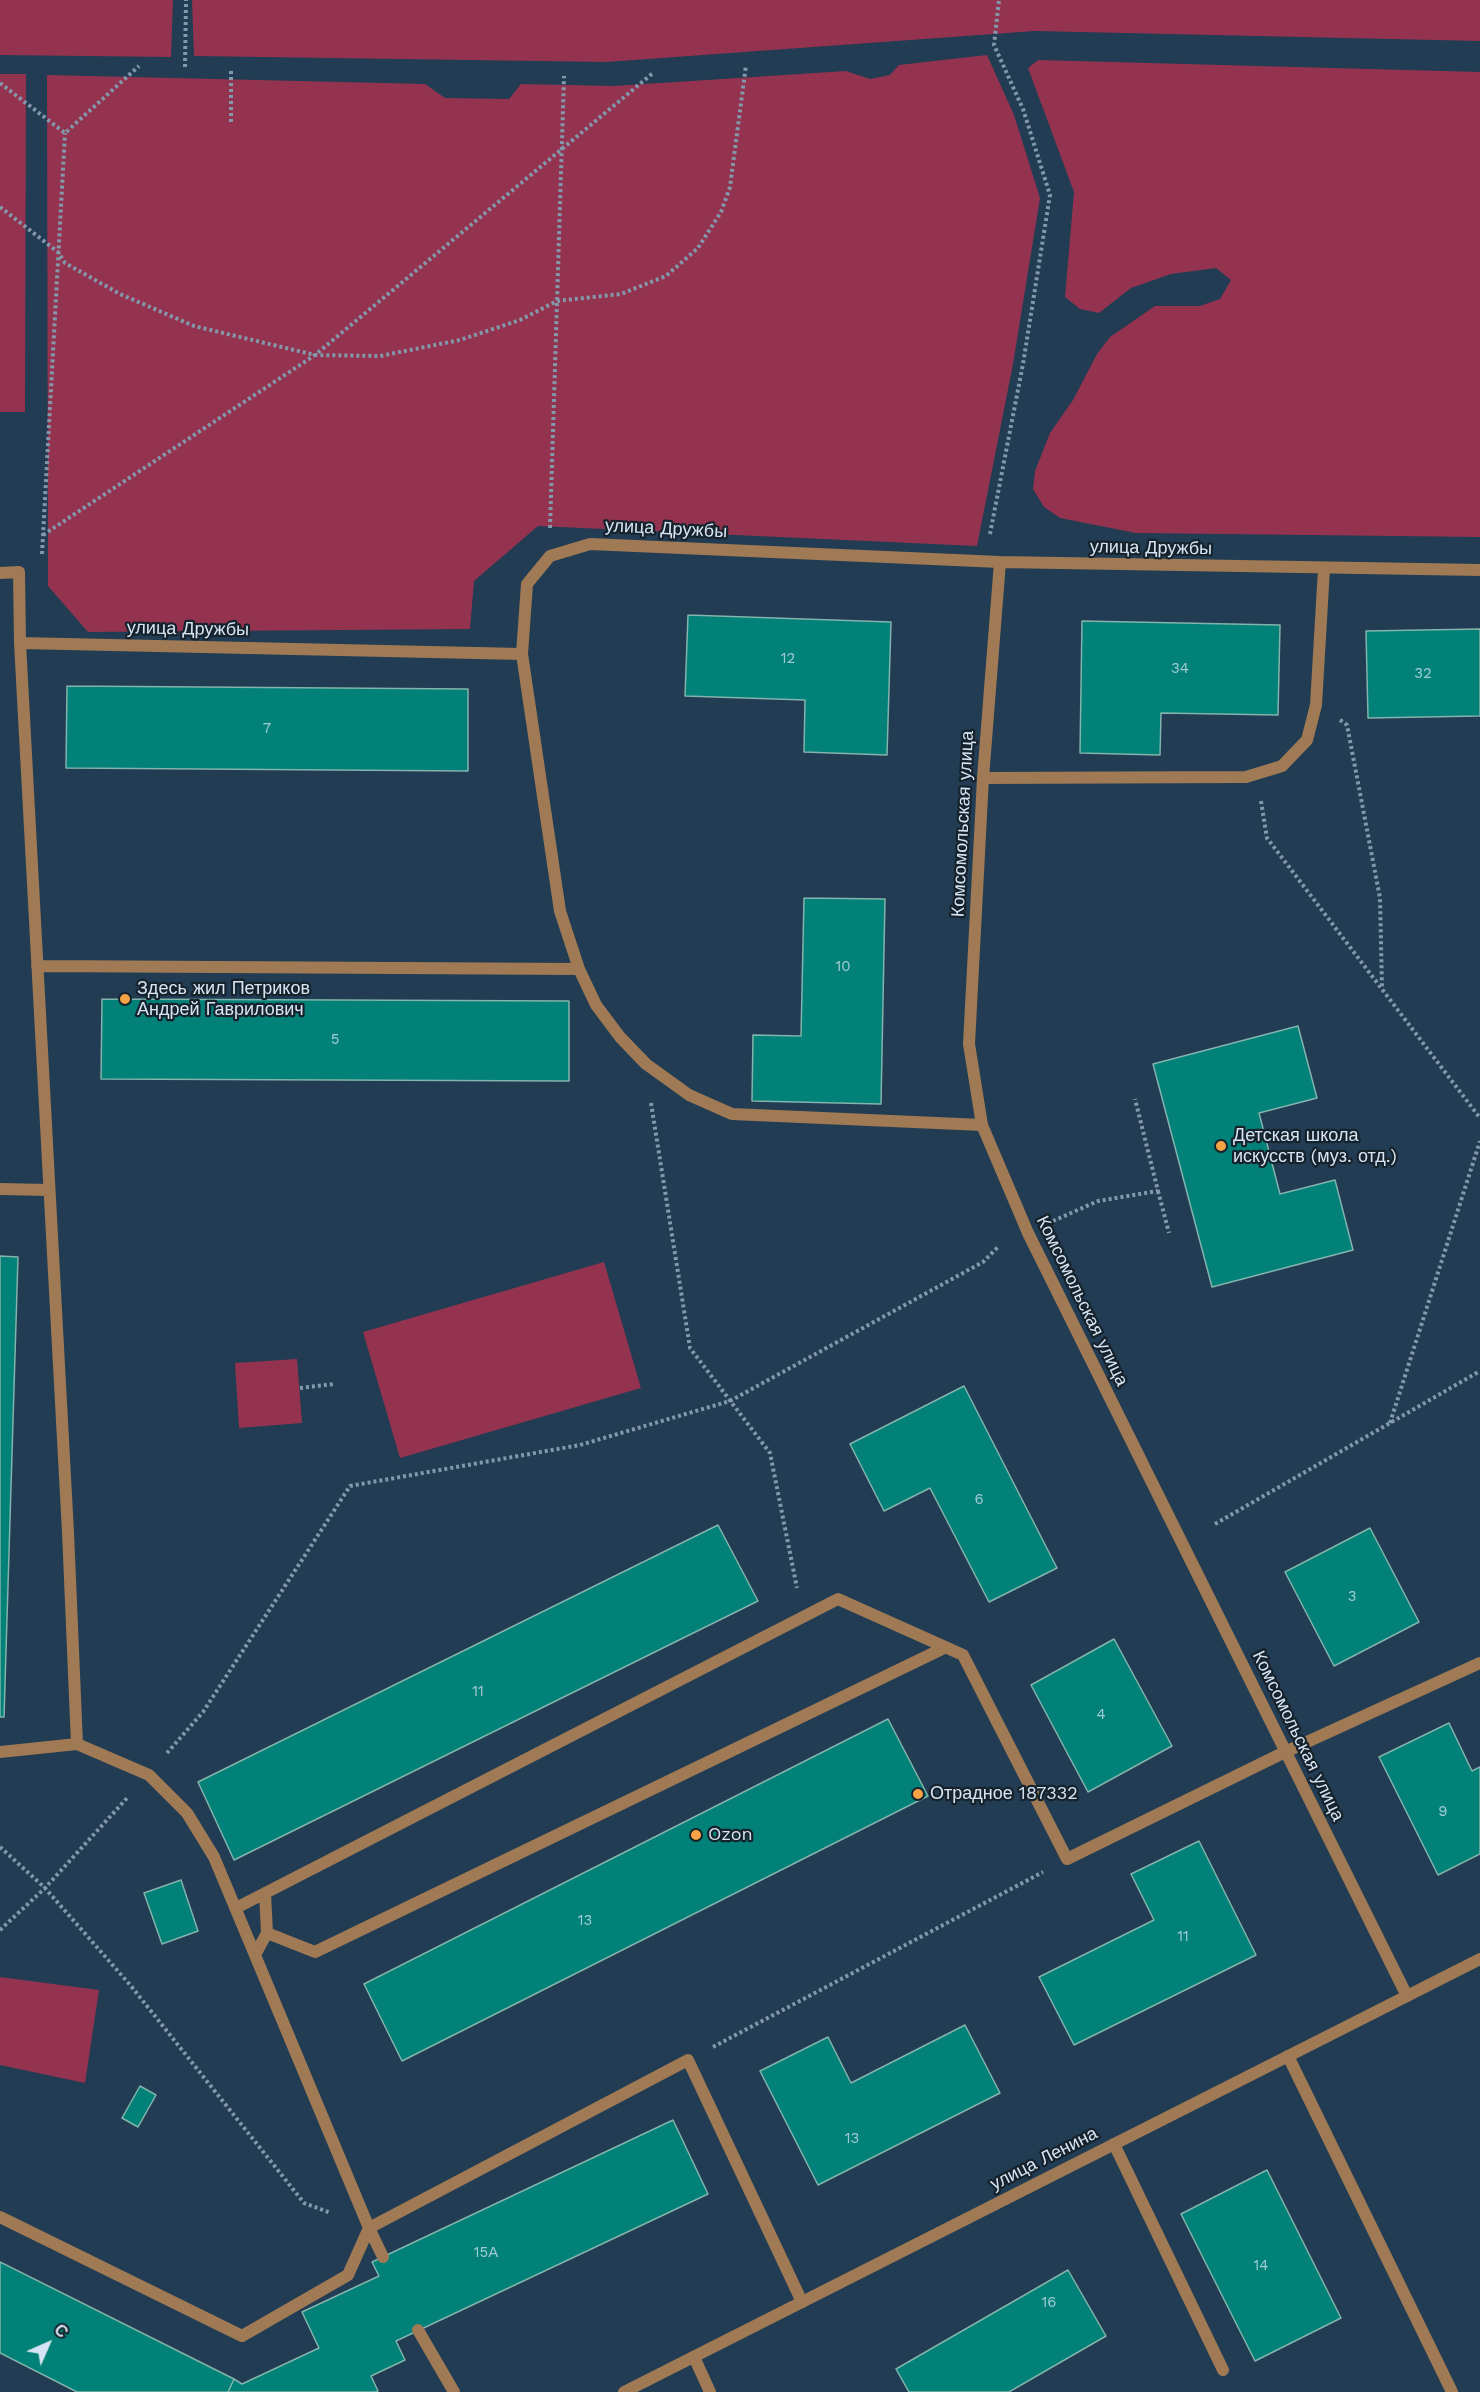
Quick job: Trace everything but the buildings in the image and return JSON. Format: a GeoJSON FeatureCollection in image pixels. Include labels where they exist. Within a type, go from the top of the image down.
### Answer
{"type":"FeatureCollection","features":[{"type":"Feature","properties":{"kind":"street","name":"улица Дружбы"},"geometry":{"type":"LineString","coordinates":[[550,556],[590,544],[1000,562],[1480,570]]}},
{"type":"Feature","properties":{"kind":"street"},"geometry":{"type":"LineString","coordinates":[[550,556],[527,584],[522,654],[560,911],[579,969],[596,1005],[620,1037],[646,1064],[689,1095],[732,1114],[982,1125]]}},
{"type":"Feature","properties":{"kind":"street","name":"Комсомольская улица"},"geometry":{"type":"LineString","coordinates":[[1000,562],[983,778],[969,1044],[982,1125],[1028,1233],[1407,1996]]}},
{"type":"Feature","properties":{"kind":"street"},"geometry":{"type":"LineString","coordinates":[[983,778],[1246,777],[1282,766],[1306,740],[1317,705],[1324,569]]}},
{"type":"Feature","properties":{"kind":"street"},"geometry":{"type":"LineString","coordinates":[[0,573],[19,572],[20,643],[68,1532],[77,1744]]}},
{"type":"Feature","properties":{"kind":"street","name":"улица Дружбы"},"geometry":{"type":"LineString","coordinates":[[20,643],[522,654]]}},
{"type":"Feature","properties":{"kind":"street"},"geometry":{"type":"LineString","coordinates":[[37,966],[579,969]]}},
{"type":"Feature","properties":{"kind":"street"},"geometry":{"type":"LineString","coordinates":[[0,1189],[49,1190]]}},
{"type":"Feature","properties":{"kind":"street"},"geometry":{"type":"LineString","coordinates":[[236,1908],[838,1599],[963,1655],[1067,1859],[1285,1752],[1480,1663]]}},
{"type":"Feature","properties":{"kind":"street"},"geometry":{"type":"LineString","coordinates":[[267,1933],[315,1952],[944,1648]]}},
{"type":"Feature","properties":{"kind":"street"},"geometry":{"type":"LineString","coordinates":[[0,1752],[77,1744],[148,1775],[187,1813],[214,1857],[383,2257]]}},
{"type":"Feature","properties":{"kind":"street"},"geometry":{"type":"LineString","coordinates":[[255,1955],[267,1933],[265,1893]]}},
{"type":"Feature","properties":{"kind":"street","name":"улица Ленина"},"geometry":{"type":"LineString","coordinates":[[624,2392],[1480,1959]]}},
{"type":"Feature","properties":{"kind":"street"},"geometry":{"type":"LineString","coordinates":[[1288,2056],[1452,2392]]}},
{"type":"Feature","properties":{"kind":"street"},"geometry":{"type":"LineString","coordinates":[[0,2217],[242,2336],[348,2276],[369,2228],[688,2060],[802,2302]]}},
{"type":"Feature","properties":{"kind":"street"},"geometry":{"type":"LineString","coordinates":[[1114,2144],[1223,2370]]}},
{"type":"Feature","properties":{"kind":"street"},"geometry":{"type":"LineString","coordinates":[[418,2330],[454,2392]]}},
{"type":"Feature","properties":{"kind":"street"},"geometry":{"type":"LineString","coordinates":[[694,2356],[710,2392]]}},
{"type":"Feature","properties":{"kind":"path"},"geometry":{"type":"LineString","coordinates":[[185,67],[186,0]]}},
{"type":"Feature","properties":{"kind":"path"},"geometry":{"type":"LineString","coordinates":[[999,0],[994,45],[1023,109],[1050,195],[1023,364],[990,535],[1000,562]]}},
{"type":"Feature","properties":{"kind":"path"},"geometry":{"type":"LineString","coordinates":[[0,207],[58,252],[65,263],[120,294],[194,326],[315,355],[380,356],[460,340],[520,320],[557,301],[621,294],[666,276],[698,248],[721,212],[730,187],[746,65]]}},
{"type":"Feature","properties":{"kind":"path"},"geometry":{"type":"LineString","coordinates":[[41,563],[64,133],[140,66]]}},
{"type":"Feature","properties":{"kind":"path"},"geometry":{"type":"LineString","coordinates":[[231,69],[231,122]]}},
{"type":"Feature","properties":{"kind":"path"},"geometry":{"type":"LineString","coordinates":[[43,535],[315,355],[653,73]]}},
{"type":"Feature","properties":{"kind":"path"},"geometry":{"type":"LineString","coordinates":[[550,556],[564,75]]}},
{"type":"Feature","properties":{"kind":"path"},"geometry":{"type":"LineString","coordinates":[[0,83],[64,133]]}},
{"type":"Feature","properties":{"kind":"path"},"geometry":{"type":"LineString","coordinates":[[1317,705],[1347,725],[1380,898],[1382,989]]}},
{"type":"Feature","properties":{"kind":"path"},"geometry":{"type":"LineString","coordinates":[[1256,774],[1267,838],[1480,1118]]}},
{"type":"Feature","properties":{"kind":"path"},"geometry":{"type":"LineString","coordinates":[[646,1064],[690,1348],[770,1453],[803,1617]]}},
{"type":"Feature","properties":{"kind":"path"},"geometry":{"type":"LineString","coordinates":[[1136,1099],[1169,1233]]}},
{"type":"Feature","properties":{"kind":"path"},"geometry":{"type":"LineString","coordinates":[[1390,1423],[1480,1141]]}},
{"type":"Feature","properties":{"kind":"path"},"geometry":{"type":"LineString","coordinates":[[1028,1233],[1098,1201],[1158,1191]]}},
{"type":"Feature","properties":{"kind":"path"},"geometry":{"type":"LineString","coordinates":[[0,1930],[45,1888],[203,1712],[350,1486],[580,1445],[730,1401],[983,1262],[999,1246]]}},
{"type":"Feature","properties":{"kind":"path"},"geometry":{"type":"LineString","coordinates":[[1215,1524],[1480,1371]]}},
{"type":"Feature","properties":{"kind":"path"},"geometry":{"type":"LineString","coordinates":[[300,1388],[334,1384]]}},
{"type":"Feature","properties":{"kind":"path"},"geometry":{"type":"LineString","coordinates":[[0,1847],[45,1888],[131,1986],[304,2203],[369,2228]]}},
{"type":"Feature","properties":{"kind":"path"},"geometry":{"type":"LineString","coordinates":[[688,2060],[1067,1859]]}},
{"type":"Feature","properties":{"kind":"shaded area"},"geometry":{"type":"Polygon","coordinates":[[[0,0],[173,0],[171,57],[0,55],[0,0]]]}},
{"type":"Feature","properties":{"kind":"shaded area"},"geometry":{"type":"Polygon","coordinates":[[[192,0],[1480,0],[1480,41],[1035,31],[606,62],[194,56],[192,0]]]}},
{"type":"Feature","properties":{"kind":"shaded area"},"geometry":{"type":"Polygon","coordinates":[[[987,55],[1014,115],[1040,198],[1013,364],[977,546],[538,526],[474,581],[470,629],[88,632],[48,586],[47,75],[425,84],[445,98],[509,99],[521,84],[614,86],[846,71],[870,79],[890,75],[899,65],[987,55]]]}},
{"type":"Feature","properties":{"kind":"shaded area"},"geometry":{"type":"Polygon","coordinates":[[[1038,60],[1480,72],[1480,537],[1136,533],[1060,518],[1044,507],[1033,489],[1035,471],[1050,433],[1073,400],[1097,354],[1110,337],[1155,306],[1200,306],[1220,299],[1231,280],[1216,268],[1171,274],[1131,288],[1099,313],[1080,309],[1065,297],[1074,192],[1028,68],[1038,60]]]}},
{"type":"Feature","properties":{"kind":"shaded area"},"geometry":{"type":"Polygon","coordinates":[[[0,74],[26,74],[25,412],[0,412],[0,74]]]}},
{"type":"Feature","properties":{"kind":"shaded area"},"geometry":{"type":"Polygon","coordinates":[[[604,1262],[641,1388],[400,1458],[363,1332],[604,1262]]]}},
{"type":"Feature","properties":{"kind":"shaded area"},"geometry":{"type":"Polygon","coordinates":[[[297,1359],[302,1423],[239,1428],[235,1363],[297,1359]]]}},
{"type":"Feature","properties":{"kind":"shaded area"},"geometry":{"type":"Polygon","coordinates":[[[0,1977],[99,1990],[85,2083],[0,2065],[0,1977]]]}},
{"type":"Feature","properties":{"kind":"place","name":"Здесь жил Петриков Андрей Гаврилович"},"geometry":{"type":"Point","coordinates":[125,999]}},
{"type":"Feature","properties":{"kind":"place","name":"Детская школа искусств (муз. отд.)"},"geometry":{"type":"Point","coordinates":[1221,1146]}},
{"type":"Feature","properties":{"kind":"place","name":"Отрадное 187332"},"geometry":{"type":"Point","coordinates":[918,1794]}},
{"type":"Feature","properties":{"kind":"place","name":"Ozon"},"geometry":{"type":"Point","coordinates":[696,1835]}}]}
